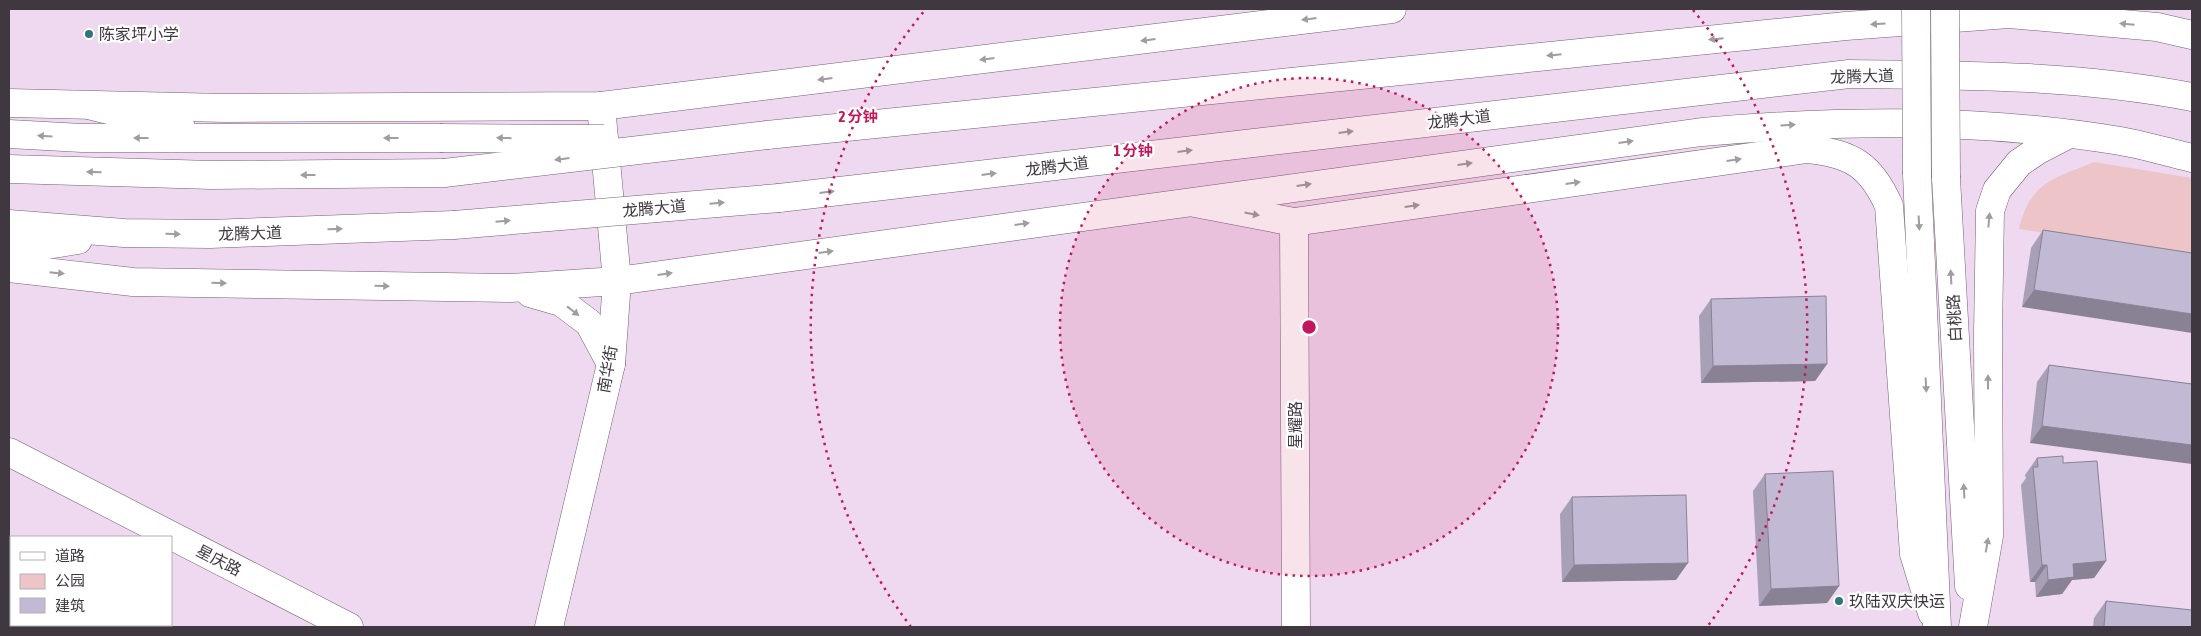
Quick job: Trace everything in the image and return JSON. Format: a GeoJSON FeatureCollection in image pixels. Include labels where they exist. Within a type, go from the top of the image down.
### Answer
{"type":"FeatureCollection","features":[{"type":"Feature","properties":{"kind":"main road"},"geometry":{"type":"LineString","coordinates":[[9,103],[236,108],[601,106],[1392,9]]}},
{"type":"Feature","properties":{"kind":"main road","name":"白桃路"},"geometry":{"type":"LineString","coordinates":[[1916,9],[1917,174],[1937,627]]}},
{"type":"Feature","properties":{"kind":"main road","name":"白桃路"},"geometry":{"type":"LineString","coordinates":[[1945,9],[1946,178],[1972,627]]}},
{"type":"Feature","properties":{"kind":"main road"},"geometry":{"type":"LineString","coordinates":[[9,169],[212,175],[444,173],[710,140],[1856,25],[2009,14],[2157,27],[2192,33]]}},
{"type":"Feature","properties":{"kind":"main road","name":"龙腾大道"},"geometry":{"type":"LineString","coordinates":[[9,224],[124,233],[210,234],[454,225],[779,198],[1849,74],[1995,76],[2141,87],[2192,97]]}},
{"type":"Feature","properties":{"kind":"main road"},"geometry":{"type":"LineString","coordinates":[[2141,87],[2192,104]]}},
{"type":"Feature","properties":{"kind":"main road"},"geometry":{"type":"LineString","coordinates":[[92,106],[218,138]]}},
{"type":"Feature","properties":{"kind":"main road","name":"南华街"},"geometry":{"type":"LineString","coordinates":[[548,627],[611,364],[617,281],[601,106]]}},
{"type":"Feature","properties":{"kind":"main road"},"geometry":{"type":"LineString","coordinates":[[9,268],[133,282],[512,288],[617,281],[1187,201],[1692,133],[1830,122],[1988,126],[2069,134],[2116,140],[2192,158]]}},
{"type":"Feature","properties":{"kind":"main road"},"geometry":{"type":"LineString","coordinates":[[9,134],[82,138],[710,140]]}},
{"type":"Feature","properties":{"kind":"main road"},"geometry":{"type":"LineString","coordinates":[[1972,627],[1989,536],[1988,333],[1990,211],[1997,190],[2020,163],[2038,150],[2069,134]]}},
{"type":"Feature","properties":{"kind":"main road"},"geometry":{"type":"LineString","coordinates":[[1187,201],[1294,222],[1807,149],[1830,151],[1850,158],[1868,171],[1882,189],[1889,206],[1914,554],[1937,627]]}},
{"type":"Feature","properties":{"kind":"main road","name":"星耀路"},"geometry":{"type":"LineString","coordinates":[[1294,222],[1296,627]]}},
{"type":"Feature","properties":{"kind":"main road"},"geometry":{"type":"LineString","coordinates":[[9,251],[124,233]]}},
{"type":"Feature","properties":{"kind":"main road"},"geometry":{"type":"LineString","coordinates":[[512,288],[561,302],[589,323],[611,364]]}},
{"type":"Feature","properties":{"kind":"main road","name":"星庆路"},"geometry":{"type":"LineString","coordinates":[[9,452],[349,627]]}},
{"type":"Feature","properties":{"kind":"green space"},"geometry":{"type":"Polygon","coordinates":[[[2094,162],[2192,178],[2192,255],[2019,229],[2030,201],[2045,184],[2094,162]]]}},
{"type":"Feature","properties":{"kind":"building"},"geometry":{"type":"Polygon","coordinates":[[[2043,230],[2192,253],[2192,314],[2034,290],[2043,230]]]}},
{"type":"Feature","properties":{"kind":"building"},"geometry":{"type":"Polygon","coordinates":[[[1826,296],[1827,364],[1713,366],[1711,299],[1826,296]]]}},
{"type":"Feature","properties":{"kind":"building"},"geometry":{"type":"Polygon","coordinates":[[[2049,365],[2192,384],[2192,445],[2042,426],[2049,365]]]}},
{"type":"Feature","properties":{"kind":"building"},"geometry":{"type":"Polygon","coordinates":[[[2063,456],[2063,463],[2097,461],[2106,561],[2073,564],[2074,577],[2048,580],[2047,565],[2042,565],[2033,467],[2038,467],[2037,458],[2063,456]]]}},
{"type":"Feature","properties":{"kind":"building"},"geometry":{"type":"Polygon","coordinates":[[[1833,471],[1839,586],[1771,589],[1765,474],[1833,471]]]}},
{"type":"Feature","properties":{"kind":"building"},"geometry":{"type":"Polygon","coordinates":[[[1686,495],[1688,563],[1574,565],[1572,497],[1686,495]]]}},
{"type":"Feature","properties":{"kind":"building"},"geometry":{"type":"Polygon","coordinates":[[[2106,601],[2192,610],[2192,627],[2104,627],[2106,601]]]}},
{"type":"Feature","properties":{"kind":"place","name":"陈家坪小学"},"geometry":{"type":"Point","coordinates":[89,34]}},
{"type":"Feature","properties":{"kind":"place","name":"玖陆双庆快运"},"geometry":{"type":"Point","coordinates":[1839,601]}}]}
